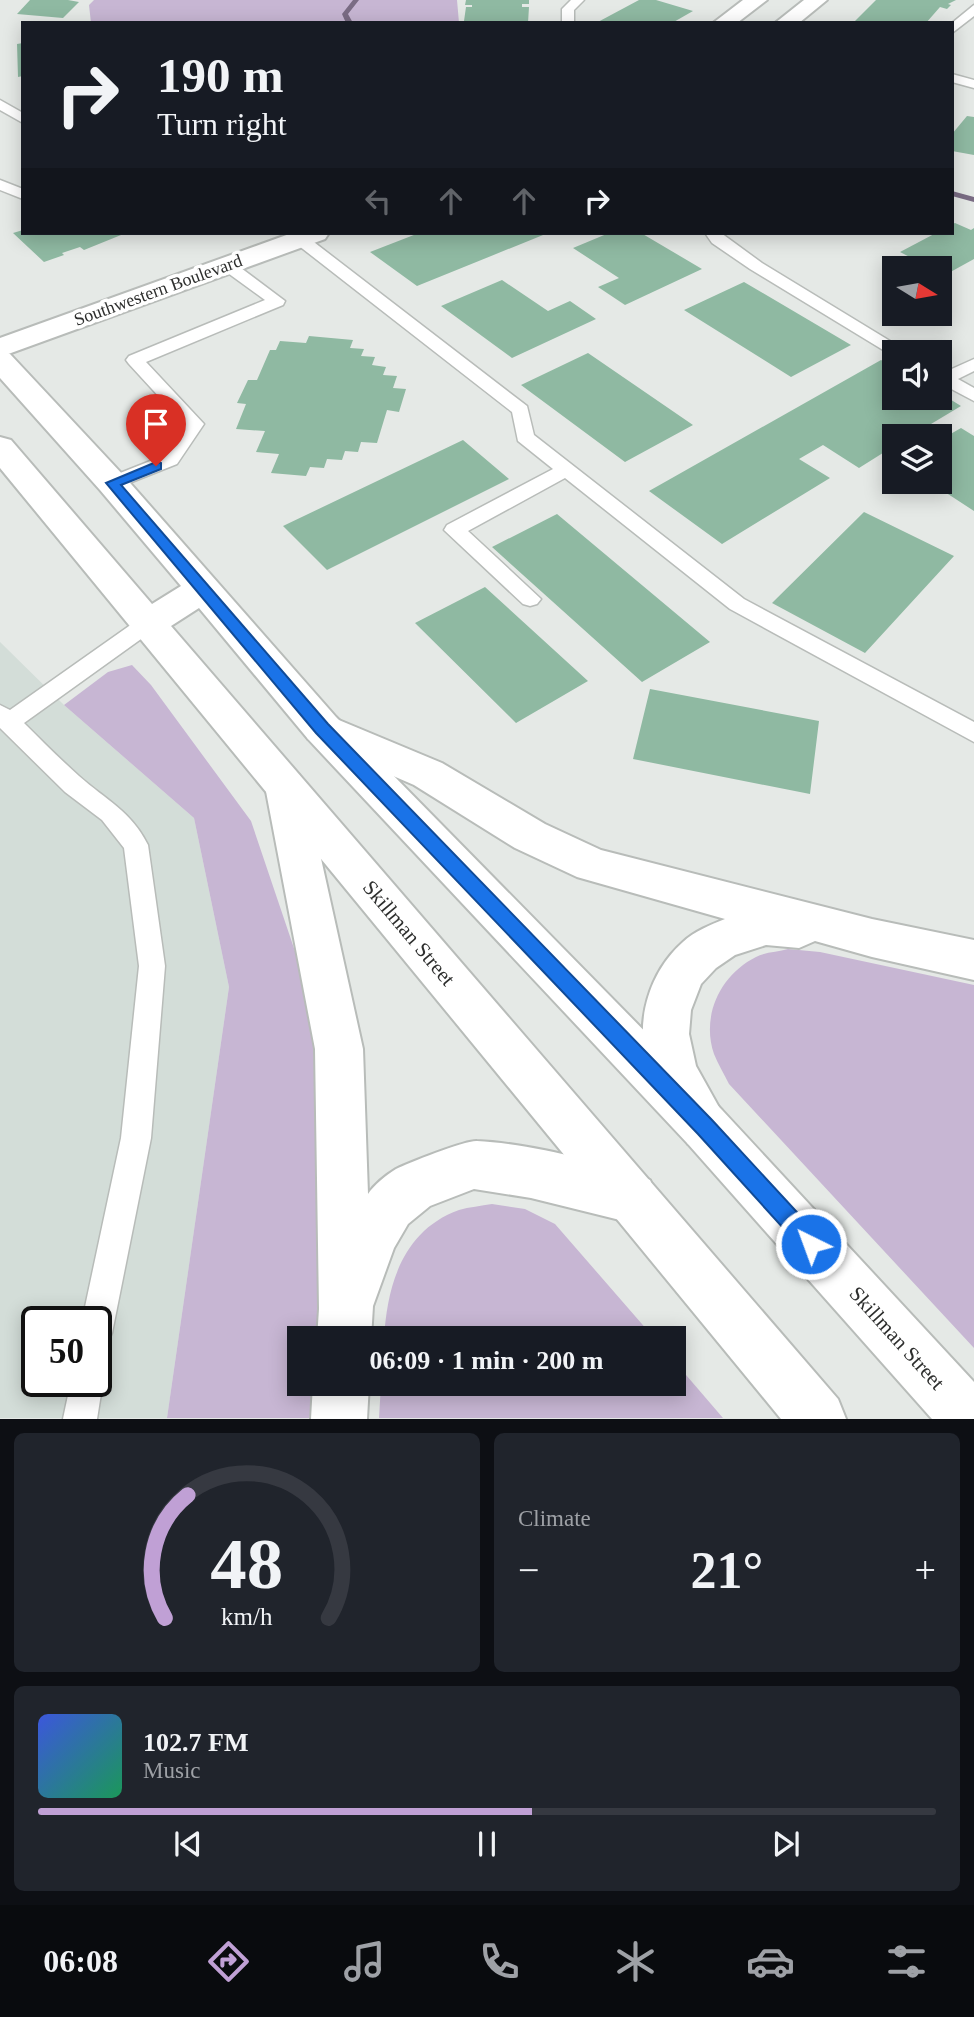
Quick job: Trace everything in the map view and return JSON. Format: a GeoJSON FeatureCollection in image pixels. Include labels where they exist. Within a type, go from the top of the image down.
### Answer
{"type":"FeatureCollection","features":[{"type":"Feature","properties":{"kind":"main road"},"geometry":{"type":"LineString","coordinates":[[726,21],[757,0]]}},
{"type":"Feature","properties":{"kind":"main road"},"geometry":{"type":"LineString","coordinates":[[788,21],[817,0]]}},
{"type":"Feature","properties":{"kind":"main road","name":"Southwestern Boulevard"},"geometry":{"type":"LineString","coordinates":[[0,348],[308,236]]}},
{"type":"Feature","properties":{"kind":"main road","name":"Southwestern Boulevard"},"geometry":{"type":"LineString","coordinates":[[0,323],[96,285]]}},
{"type":"Feature","properties":{"kind":"main road","name":"Skillman Street"},"geometry":{"type":"LineString","coordinates":[[0,360],[113,483],[322,728],[705,1127],[970,1419]]}},
{"type":"Feature","properties":{"kind":"main road","name":"Skillman Street"},"geometry":{"type":"LineString","coordinates":[[3,457],[148,624],[818,1419]]}},
{"type":"Feature","properties":{"kind":"main road"},"geometry":{"type":"LineString","coordinates":[[148,624],[203,589]]}},
{"type":"Feature","properties":{"kind":"main road"},"geometry":{"type":"LineString","coordinates":[[322,728],[428,774],[530,836],[592,865],[703,896],[758,906],[872,938],[974,960]]}},
{"type":"Feature","properties":{"kind":"main road"},"geometry":{"type":"LineString","coordinates":[[285,786],[339,1049],[345,1324]]}},
{"type":"Feature","properties":{"kind":"main road"},"geometry":{"type":"LineString","coordinates":[[705,1127],[670,1062],[665,1026],[673,988],[694,957],[722,937],[769,925],[872,938]]}},
{"type":"Feature","properties":{"kind":"main road"},"geometry":{"type":"LineString","coordinates":[[345,1324],[373,1235],[390,1206],[414,1188],[474,1165],[531,1173],[632,1198]]}},
{"type":"Feature","properties":{"kind":"main road"},"geometry":{"type":"LineString","coordinates":[[339,1419],[340,1396]]}},
{"type":"Feature","properties":{"kind":"lane"},"geometry":{"type":"LineString","coordinates":[[568,21],[568,9],[578,0]]}},
{"type":"Feature","properties":{"kind":"lane"},"geometry":{"type":"LineString","coordinates":[[954,27],[974,9]]}},
{"type":"Feature","properties":{"kind":"lane"},"geometry":{"type":"LineString","coordinates":[[954,79],[974,84]]}},
{"type":"Feature","properties":{"kind":"lane"},"geometry":{"type":"LineString","coordinates":[[0,104],[19,121]]}},
{"type":"Feature","properties":{"kind":"lane"},"geometry":{"type":"LineString","coordinates":[[0,184],[21,194]]}},
{"type":"Feature","properties":{"kind":"lane"},"geometry":{"type":"LineString","coordinates":[[714,235],[756,266],[882,341]]}},
{"type":"Feature","properties":{"kind":"lane"},"geometry":{"type":"LineString","coordinates":[[308,236],[521,410],[525,437],[737,604],[974,733]]}},
{"type":"Feature","properties":{"kind":"lane"},"geometry":{"type":"LineString","coordinates":[[113,483],[170,460],[195,424],[135,360],[277,301],[227,265]]}},
{"type":"Feature","properties":{"kind":"lane"},"geometry":{"type":"LineString","coordinates":[[952,374],[974,364]]}},
{"type":"Feature","properties":{"kind":"lane"},"geometry":{"type":"LineString","coordinates":[[952,383],[974,396]]}},
{"type":"Feature","properties":{"kind":"lane"},"geometry":{"type":"LineString","coordinates":[[530,599],[454,530],[568,469]]}},
{"type":"Feature","properties":{"kind":"lane"},"geometry":{"type":"LineString","coordinates":[[101,1306],[136,1138],[152,966],[136,845],[111,813],[73,785],[5,718],[148,624]]}},
{"type":"Feature","properties":{"kind":"lane"},"geometry":{"type":"LineString","coordinates":[[80,1419],[84,1397]]}},
{"type":"Feature","properties":{"kind":"shaded area"},"geometry":{"type":"Polygon","coordinates":[[[94,0],[457,0],[459,21],[91,21],[89,5],[94,0]]]}},
{"type":"Feature","properties":{"kind":"shaded area"},"geometry":{"type":"Polygon","coordinates":[[[0,642],[64,705],[194,818],[229,987],[167,1418],[0,1418],[0,642]]]}},
{"type":"Feature","properties":{"kind":"shaded area"},"geometry":{"type":"Polygon","coordinates":[[[132,665],[151,685],[251,821],[301,969],[325,1027],[323,1326],[287,1326],[287,1396],[319,1396],[317,1418],[167,1418],[229,987],[194,818],[64,705],[108,672],[132,665]]]}},
{"type":"Feature","properties":{"kind":"shaded area"},"geometry":{"type":"Polygon","coordinates":[[[788,949],[820,952],[974,985],[974,1348],[729,1084],[717,1062],[710,1025],[712,1011],[723,986],[732,974],[756,957],[788,949]]]}},
{"type":"Feature","properties":{"kind":"shaded area"},"geometry":{"type":"Polygon","coordinates":[[[492,1204],[525,1209],[555,1224],[644,1326],[385,1326],[394,1280],[411,1245],[440,1219],[459,1210],[492,1204]]]}},
{"type":"Feature","properties":{"kind":"shaded area"},"geometry":{"type":"Polygon","coordinates":[[[686,1375],[723,1418],[379,1418],[380,1396],[686,1396],[686,1375]]]}},
{"type":"Feature","properties":{"kind":"building"},"geometry":{"type":"Polygon","coordinates":[[[30,0],[79,2],[63,18],[17,14],[30,0]]]}},
{"type":"Feature","properties":{"kind":"building"},"geometry":{"type":"Polygon","coordinates":[[[466,0],[529,0],[529,4],[522,4],[522,7],[529,7],[528,21],[464,21],[466,7],[472,7],[465,5],[466,0]]]}},
{"type":"Feature","properties":{"kind":"building"},"geometry":{"type":"Polygon","coordinates":[[[639,0],[656,0],[693,11],[676,21],[600,21],[639,0]]]}},
{"type":"Feature","properties":{"kind":"building"},"geometry":{"type":"Polygon","coordinates":[[[876,0],[956,0],[948,4],[951,5],[947,9],[940,7],[928,21],[855,21],[876,0]]]}},
{"type":"Feature","properties":{"kind":"building"},"geometry":{"type":"Polygon","coordinates":[[[21,43],[21,76],[18,77],[17,44],[21,43]]]}},
{"type":"Feature","properties":{"kind":"building"},"geometry":{"type":"Polygon","coordinates":[[[967,116],[974,117],[974,155],[954,151],[954,132],[967,116]]]}},
{"type":"Feature","properties":{"kind":"building"},"geometry":{"type":"Polygon","coordinates":[[[954,223],[971,230],[974,228],[974,259],[952,271],[952,256],[908,256],[900,252],[932,235],[954,235],[954,223]]]}},
{"type":"Feature","properties":{"kind":"building"},"geometry":{"type":"Polygon","coordinates":[[[21,231],[21,235],[121,235],[84,250],[80,247],[62,253],[64,255],[44,262],[13,233],[21,231]]]}},
{"type":"Feature","properties":{"kind":"building"},"geometry":{"type":"Polygon","coordinates":[[[414,235],[543,235],[417,286],[370,252],[414,235]]]}},
{"type":"Feature","properties":{"kind":"building"},"geometry":{"type":"Polygon","coordinates":[[[604,235],[644,235],[702,269],[625,305],[598,287],[619,278],[573,248],[604,235]]]}},
{"type":"Feature","properties":{"kind":"building"},"geometry":{"type":"Polygon","coordinates":[[[502,280],[548,311],[570,301],[596,319],[512,358],[441,306],[502,280]]]}},
{"type":"Feature","properties":{"kind":"building"},"geometry":{"type":"Polygon","coordinates":[[[744,282],[851,345],[791,377],[684,310],[744,282]]]}},
{"type":"Feature","properties":{"kind":"building"},"geometry":{"type":"Polygon","coordinates":[[[309,336],[353,340],[350,348],[364,349],[361,356],[375,357],[372,365],[386,367],[383,375],[397,376],[393,388],[406,389],[399,412],[387,410],[377,443],[361,442],[358,452],[345,451],[342,460],[327,459],[324,468],[310,467],[306,476],[271,473],[279,454],[256,452],[265,431],[236,429],[246,404],[237,403],[248,380],[257,380],[270,350],[276,350],[280,341],[306,343],[309,336]]]}},
{"type":"Feature","properties":{"kind":"building"},"geometry":{"type":"Polygon","coordinates":[[[588,353],[693,425],[625,462],[521,385],[588,353]]]}},
{"type":"Feature","properties":{"kind":"building"},"geometry":{"type":"Polygon","coordinates":[[[881,360],[882,410],[952,410],[952,400],[961,406],[931,424],[882,424],[882,454],[859,468],[823,445],[799,459],[830,478],[722,544],[649,491],[881,360]]]}},
{"type":"Feature","properties":{"kind":"building"},"geometry":{"type":"Polygon","coordinates":[[[961,428],[974,436],[974,511],[948,494],[952,494],[952,433],[961,428]]]}},
{"type":"Feature","properties":{"kind":"building"},"geometry":{"type":"Polygon","coordinates":[[[463,440],[509,479],[327,570],[283,526],[463,440]]]}},
{"type":"Feature","properties":{"kind":"building"},"geometry":{"type":"Polygon","coordinates":[[[864,512],[954,556],[865,653],[772,603],[864,512]]]}},
{"type":"Feature","properties":{"kind":"building"},"geometry":{"type":"Polygon","coordinates":[[[557,514],[710,642],[642,682],[492,547],[557,514]]]}},
{"type":"Feature","properties":{"kind":"building"},"geometry":{"type":"Polygon","coordinates":[[[485,587],[588,681],[516,723],[415,623],[485,587]]]}},
{"type":"Feature","properties":{"kind":"building"},"geometry":{"type":"Polygon","coordinates":[[[650,689],[819,721],[810,794],[633,759],[650,689]]]}},
{"type":"Feature","properties":{"kind":"waterway"},"geometry":{"type":"LineString","coordinates":[[349,21],[345,14],[356,0]]}},
{"type":"Feature","properties":{"kind":"waterway"},"geometry":{"type":"LineString","coordinates":[[954,194],[974,200]]}},
{"type":"Feature","properties":{"kind":"route"},"geometry":{"type":"LineString","coordinates":[[156,466],[113,483],[322,728],[705,1127],[811,1244]]}}]}
